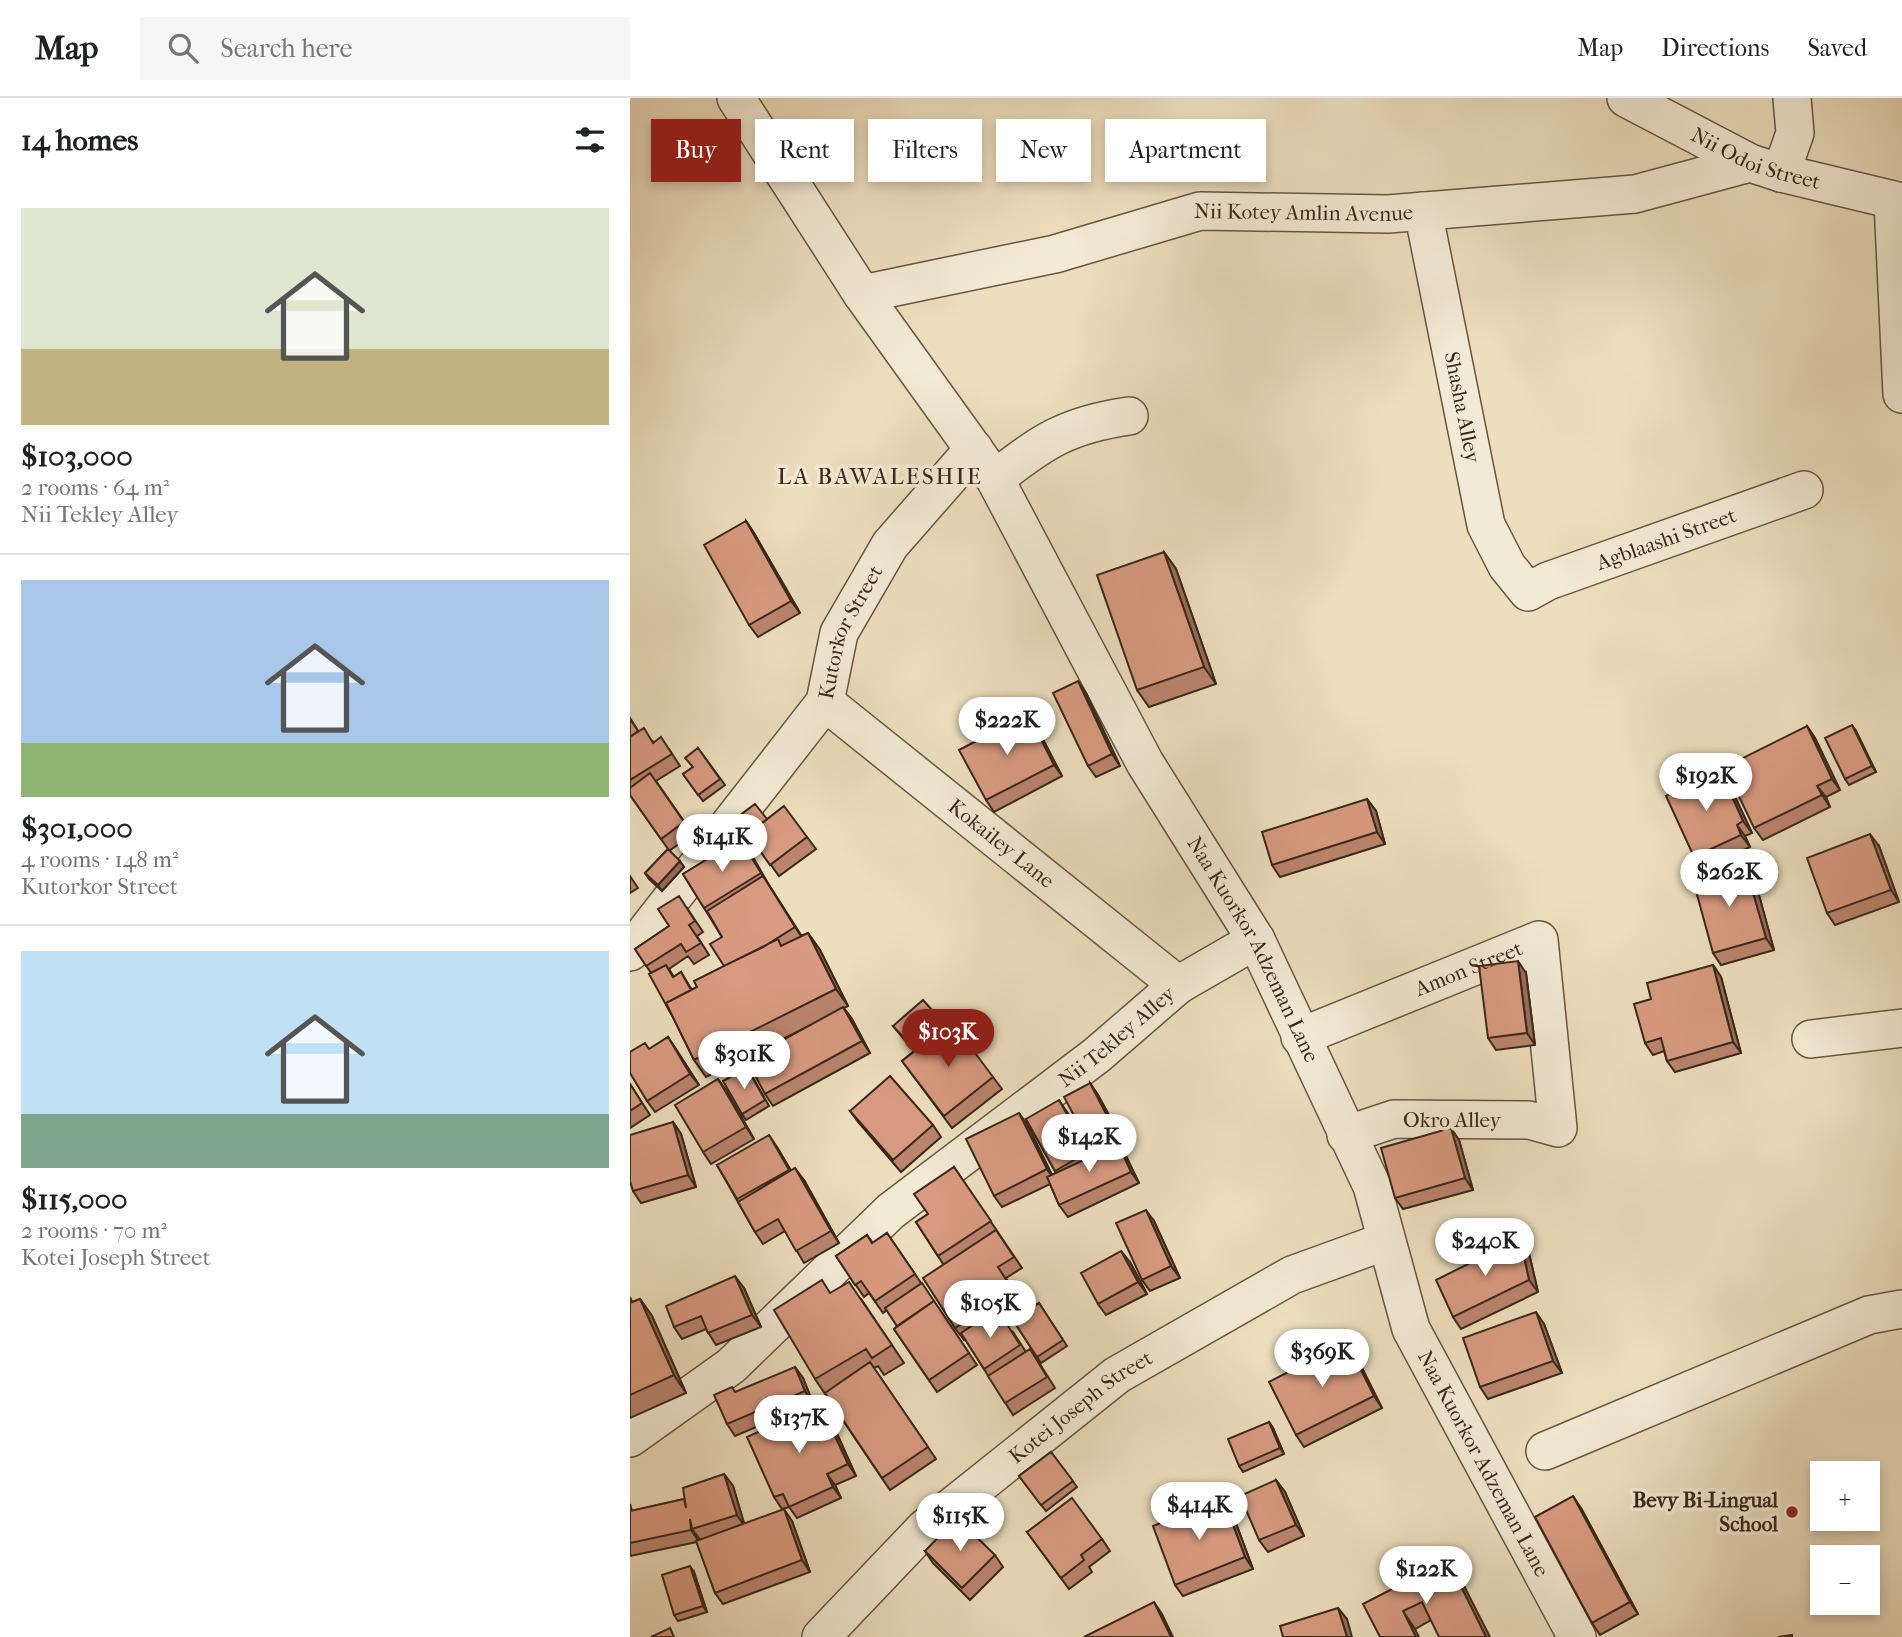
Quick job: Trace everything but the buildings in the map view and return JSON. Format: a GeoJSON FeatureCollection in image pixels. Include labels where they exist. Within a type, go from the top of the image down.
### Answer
{"type":"FeatureCollection","features":[{"type":"Feature","properties":{"kind":"street","name":"Naa Kuorkor Adzeman Lane"},"geometry":{"type":"LineString","coordinates":[[736,98],[862,294],[995,479],[1145,763],[1256,940],[1346,1135],[1372,1185],[1411,1329],[1577,1637]]}},
{"type":"Feature","properties":{"kind":"street","name":"Nii Odoi Street"},"geometry":{"type":"LineString","coordinates":[[1626,98],[1766,168],[1897,202]]}},
{"type":"Feature","properties":{"kind":"street"},"geometry":{"type":"LineString","coordinates":[[1766,168],[1795,133],[1792,98]]}},
{"type":"Feature","properties":{"kind":"street","name":"Nii Kotey Amlin Avenue"},"geometry":{"type":"LineString","coordinates":[[862,294],[1055,254],[1200,211],[1388,214],[1635,194],[1766,168]]}},
{"type":"Feature","properties":{"kind":"street"},"geometry":{"type":"LineString","coordinates":[[1897,202],[1902,394]]}},
{"type":"Feature","properties":{"kind":"street","name":"Shasha Alley"},"geometry":{"type":"LineString","coordinates":[[1423,211],[1486,525],[1507,566],[1528,592]]}},
{"type":"Feature","properties":{"kind":"street"},"geometry":{"type":"LineString","coordinates":[[995,479],[1047,441],[1088,422],[1129,416]]}},
{"type":"Feature","properties":{"kind":"street","name":"Kutorkor Street"},"geometry":{"type":"LineString","coordinates":[[630,952],[825,702],[839,633],[890,545],[974,449]]}},
{"type":"Feature","properties":{"kind":"street","name":"Agblaashi Street"},"geometry":{"type":"LineString","coordinates":[[1528,592],[1548,581],[1804,490]]}},
{"type":"Feature","properties":{"kind":"street","name":"Kokailey Lane"},"geometry":{"type":"LineString","coordinates":[[825,702],[1178,985]]}},
{"type":"Feature","properties":{"kind":"street","name":"Nii Tekley Alley"},"geometry":{"type":"LineString","coordinates":[[630,1438],[730,1366],[891,1211],[1097,1055],[1178,985],[1256,940]]}},
{"type":"Feature","properties":{"kind":"street","name":"Amon Street"},"geometry":{"type":"LineString","coordinates":[[1300,1037],[1539,940],[1558,1128]]}},
{"type":"Feature","properties":{"kind":"street"},"geometry":{"type":"LineString","coordinates":[[1811,1039],[1902,1028]]}},
{"type":"Feature","properties":{"kind":"street","name":"Okro Alley"},"geometry":{"type":"LineString","coordinates":[[1346,1135],[1394,1119],[1529,1120],[1558,1128]]}},
{"type":"Feature","properties":{"kind":"street","name":"Kotei Joseph Street"},"geometry":{"type":"LineString","coordinates":[[821,1637],[924,1529],[1117,1376],[1292,1275],[1386,1241]]}},
{"type":"Feature","properties":{"kind":"street"},"geometry":{"type":"LineString","coordinates":[[1545,1451],[1869,1315],[1902,1308]]}},
{"type":"Feature","properties":{"kind":"place","name":"Bevy Bi-Lingual School"},"geometry":{"type":"Point","coordinates":[1792,1512]}},
{"type":"Feature","properties":{"kind":"district","name":"LA BAWALESHIE"},"geometry":{"type":"Point","coordinates":[880,476]}}]}
